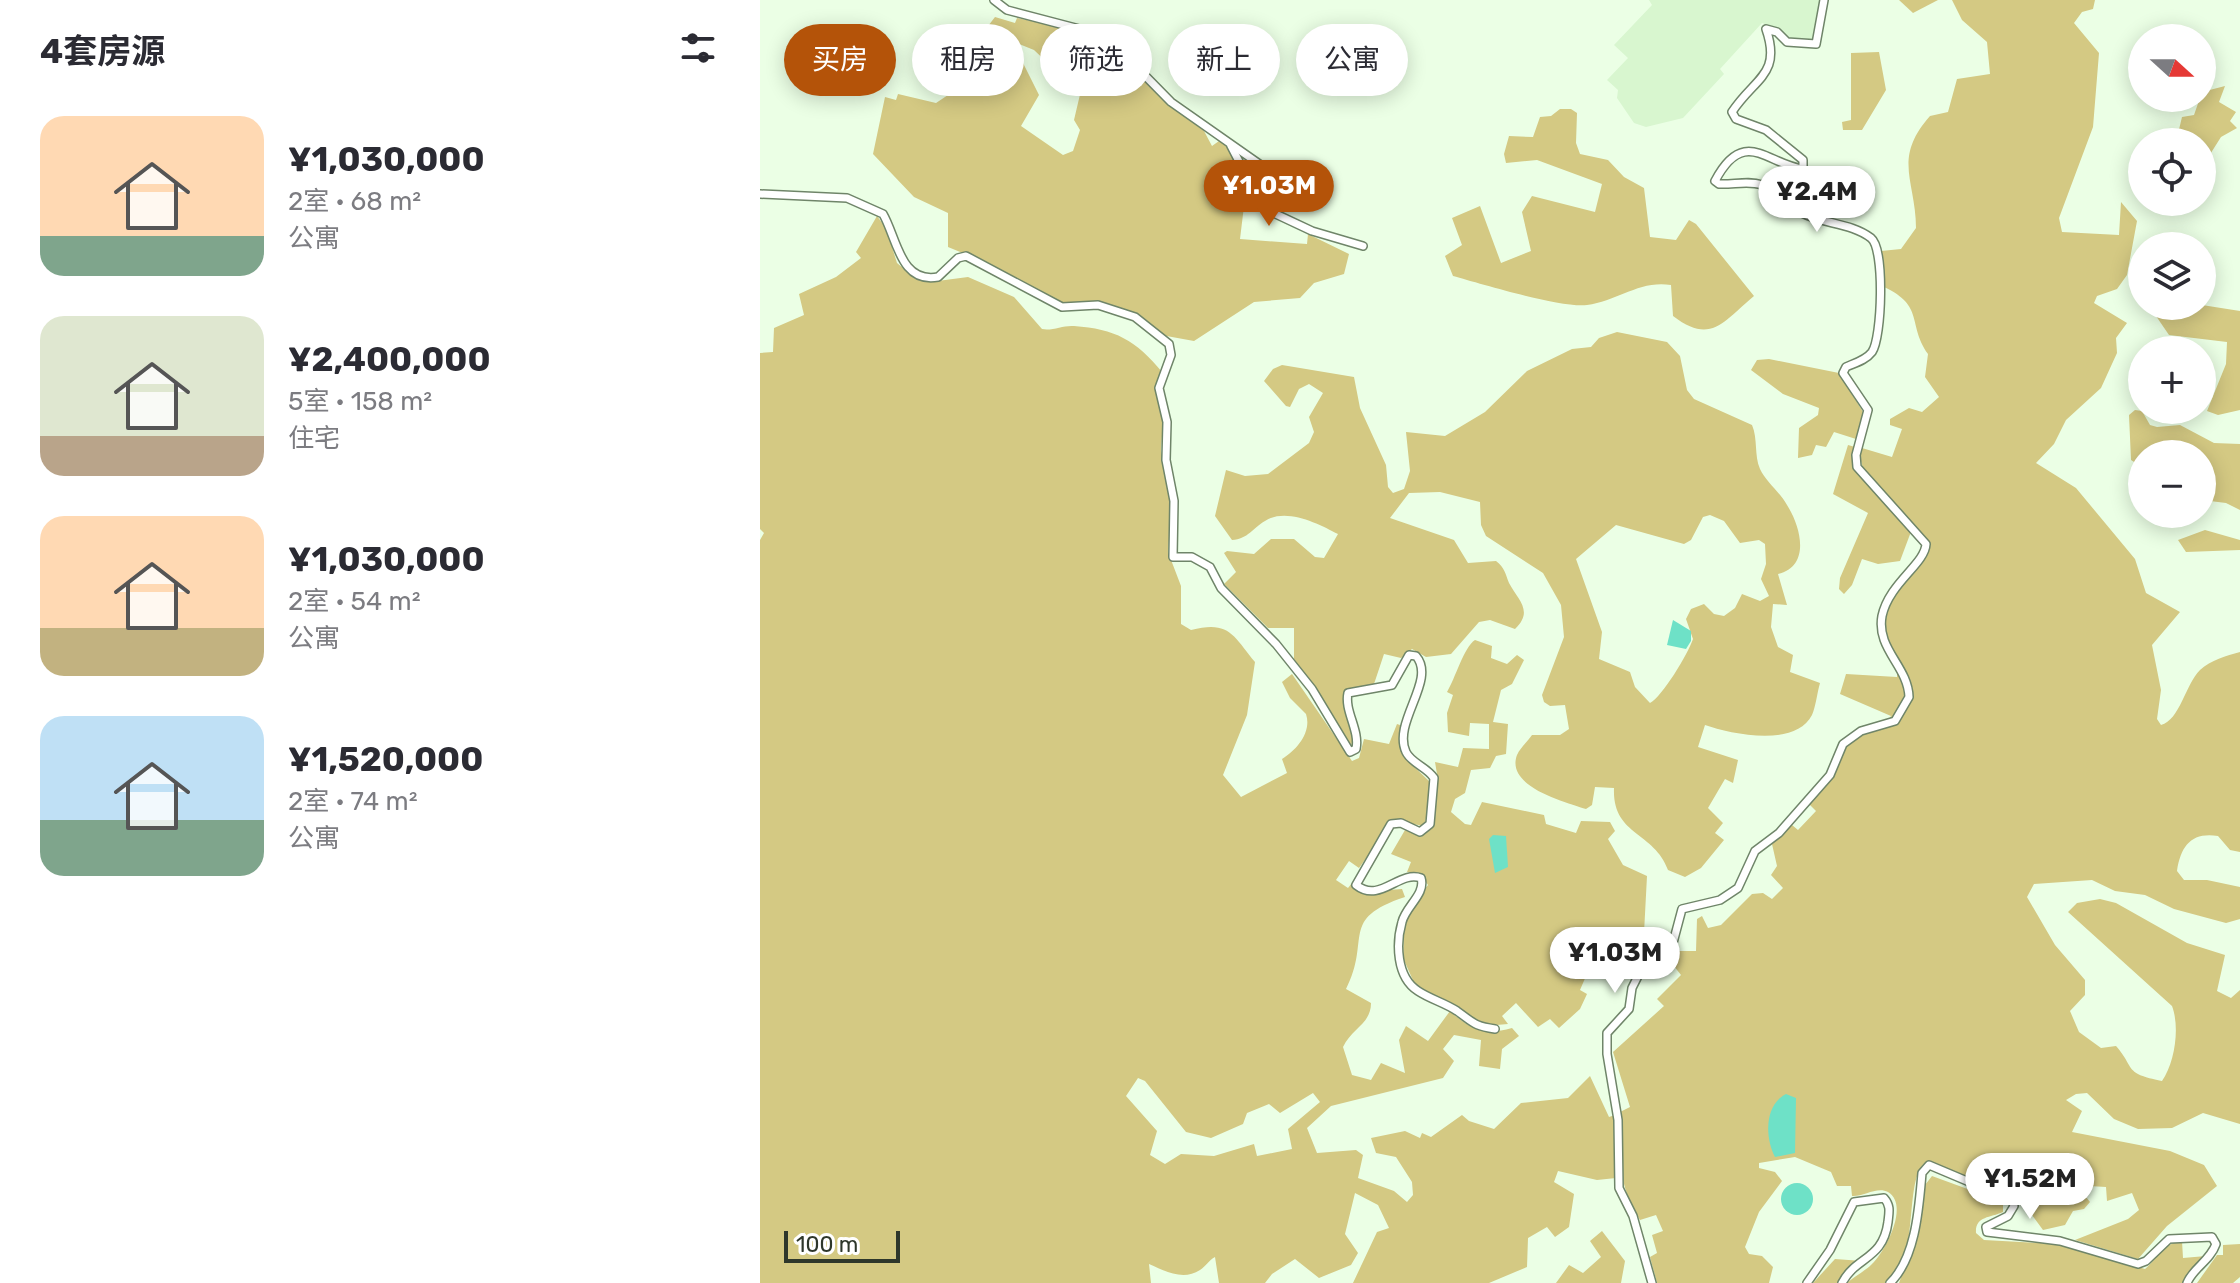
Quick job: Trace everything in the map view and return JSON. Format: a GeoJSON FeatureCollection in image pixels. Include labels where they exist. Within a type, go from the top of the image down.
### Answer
{"type":"FeatureCollection","features":[{"type":"Feature","properties":{"kind":"street"},"geometry":{"type":"LineString","coordinates":[[994,0],[1007,10],[1087,31],[1113,43],[1155,89],[1229,144],[1260,161],[1302,194]]}},
{"type":"Feature","properties":{"kind":"street"},"geometry":{"type":"LineString","coordinates":[[1652,1283],[1633,1216],[1619,1188],[1618,1120],[1607,1054],[1607,1033],[1629,1009],[1632,988],[1638,976],[1670,954],[1682,909],[1720,900],[1738,888],[1755,851],[1779,833],[1830,775],[1843,744],[1861,731],[1895,721],[1909,697],[1898,665],[1887,649],[1881,620],[1895,584],[1922,558],[1926,544],[1858,469],[1856,455],[1868,410],[1843,373],[1846,367],[1869,355],[1877,341],[1881,290],[1877,246],[1871,238],[1800,212],[1766,186],[1751,182],[1719,184],[1715,181],[1733,158],[1749,152],[1767,153],[1803,169],[1803,160],[1771,133],[1736,119],[1732,112],[1770,64],[1773,44],[1766,29],[1777,32],[1787,42],[1816,44],[1824,0]]}},
{"type":"Feature","properties":{"kind":"street"},"geometry":{"type":"LineString","coordinates":[[1229,144],[1263,208],[1312,231],[1363,246]]}},
{"type":"Feature","properties":{"kind":"street"},"geometry":{"type":"LineString","coordinates":[[760,194],[847,198],[885,217],[902,263],[926,278],[938,277],[958,258],[966,256],[1064,308],[1098,305],[1135,317],[1169,344],[1171,355],[1159,388],[1167,422],[1166,460],[1174,501],[1173,557],[1192,557],[1210,567],[1221,588],[1276,644],[1312,689],[1350,752],[1356,749],[1358,740],[1347,703],[1348,693],[1392,685],[1407,656],[1416,656],[1422,664],[1423,676],[1410,709],[1405,747],[1408,756],[1434,778],[1430,824],[1420,832],[1401,823],[1391,824],[1356,885],[1362,889],[1385,890],[1408,877],[1421,878],[1422,889],[1402,920],[1398,951],[1403,969],[1416,990],[1457,1011],[1470,1024],[1495,1029]]}},
{"type":"Feature","properties":{"kind":"street"},"geometry":{"type":"LineString","coordinates":[[1890,1283],[1900,1271],[1908,1249],[1922,1173],[1929,1165],[2012,1200],[2014,1206],[2010,1214],[1986,1227],[1987,1232],[1998,1236],[2060,1241],[2138,1264],[2146,1261],[2169,1239],[2212,1237],[2216,1244],[2211,1256],[2187,1283]]}},
{"type":"Feature","properties":{"kind":"street"},"geometry":{"type":"LineString","coordinates":[[1807,1283],[1829,1253],[1854,1202],[1882,1196],[1890,1208],[1884,1240],[1871,1258],[1848,1273],[1842,1283]]}},
{"type":"Feature","properties":{"kind":"shaded area"},"geometry":{"type":"Polygon","coordinates":[[[1649,0],[1822,0],[1814,41],[1787,40],[1782,30],[1762,23],[1720,69],[1724,74],[1683,118],[1646,127],[1634,123],[1617,98],[1618,90],[1607,80],[1628,58],[1614,45],[1652,5],[1649,0]]]}},
{"type":"Feature","properties":{"kind":"shaded area"},"geometry":{"type":"Polygon","coordinates":[[[1899,0],[1938,0],[1913,13],[1899,0]]]}},
{"type":"Feature","properties":{"kind":"shaded area"},"geometry":{"type":"Polygon","coordinates":[[[1952,0],[2095,0],[2093,9],[2082,12],[2074,23],[2099,53],[2093,127],[2059,218],[2062,232],[2119,235],[2121,202],[2128,210],[2128,216],[2137,221],[2135,232],[2128,232],[2127,275],[2117,289],[2097,296],[2094,303],[2127,323],[2116,338],[2117,353],[2101,388],[2066,420],[2054,444],[2036,463],[2076,488],[2135,559],[2146,593],[2180,612],[2152,645],[2161,690],[2157,719],[2161,725],[2168,722],[2178,709],[2200,670],[2214,661],[2240,652],[2240,852],[2230,850],[2218,836],[2201,836],[2185,847],[2177,871],[2184,880],[2207,880],[2240,887],[2240,919],[2226,923],[2174,909],[2145,895],[2115,891],[2092,880],[2034,884],[2027,897],[2055,945],[2085,980],[2085,995],[2070,1011],[2079,1032],[2101,1048],[2116,1046],[2132,1069],[2150,1078],[2162,1081],[2170,1064],[2176,1034],[2172,1006],[2068,912],[2077,903],[2100,899],[2116,903],[2187,943],[2225,955],[2217,991],[2231,998],[2240,990],[2240,1124],[2203,1113],[2172,1128],[2138,1129],[2114,1119],[2087,1093],[2076,1094],[2066,1100],[2082,1111],[2072,1132],[2170,1151],[2204,1165],[2217,1186],[2167,1226],[2138,1259],[2075,1240],[2128,1219],[2139,1210],[2132,1193],[2107,1201],[2106,1187],[2089,1186],[2082,1192],[2090,1202],[2084,1209],[2073,1211],[2065,1225],[2043,1230],[2016,1193],[1926,1162],[1919,1171],[1908,1243],[1904,1260],[1896,1274],[1885,1283],[1847,1283],[1872,1264],[1883,1250],[1896,1217],[1894,1198],[1884,1190],[1852,1196],[1851,1186],[1837,1186],[1831,1172],[1795,1157],[1759,1163],[1759,1168],[1775,1172],[1782,1181],[1759,1212],[1745,1247],[1749,1254],[1762,1256],[1773,1267],[1769,1283],[1657,1283],[1650,1257],[1657,1253],[1652,1235],[1663,1231],[1656,1215],[1640,1220],[1623,1181],[1618,1113],[1630,1107],[1613,1052],[1664,1006],[1657,999],[1681,975],[1670,961],[1676,951],[1696,951],[1697,919],[1702,916],[1708,928],[1721,925],[1752,894],[1763,893],[1772,899],[1783,888],[1771,875],[1777,866],[1772,844],[1792,825],[1798,830],[1816,811],[1808,803],[1836,770],[1838,747],[1847,736],[1887,722],[1891,716],[1840,694],[1846,674],[1897,677],[1897,668],[1886,653],[1889,650],[1886,627],[1888,609],[1894,594],[1926,554],[1927,542],[1864,472],[1859,454],[1862,448],[1892,457],[1902,429],[1890,425],[1890,419],[1909,408],[1922,412],[1939,397],[1925,377],[1928,354],[1910,309],[1897,294],[1884,287],[1881,251],[1901,249],[1916,228],[1909,158],[1918,131],[1930,116],[1948,112],[1957,79],[1990,74],[1987,42],[1962,20],[1952,0]]]}},
{"type":"Feature","properties":{"kind":"shaded area"},"geometry":{"type":"Polygon","coordinates":[[[995,17],[1015,23],[1017,18],[1045,24],[1040,24],[1040,56],[1024,46],[1024,24],[990,24],[995,17]]]}},
{"type":"Feature","properties":{"kind":"shaded area"},"geometry":{"type":"Polygon","coordinates":[[[1879,52],[1886,90],[1862,130],[1843,130],[1842,122],[1851,120],[1851,53],[1879,52]]]}},
{"type":"Feature","properties":{"kind":"shaded area"},"geometry":{"type":"Polygon","coordinates":[[[1024,65],[1039,95],[1021,126],[1063,155],[1073,151],[1080,130],[1074,120],[1080,96],[1152,96],[1152,87],[1204,131],[1212,146],[1219,141],[1230,148],[1249,190],[1239,198],[1244,206],[1240,239],[1307,244],[1308,234],[1349,254],[1344,274],[1314,283],[1300,298],[1254,302],[1194,341],[1161,335],[1136,314],[1101,302],[1065,304],[1010,279],[992,265],[948,247],[948,213],[914,197],[873,154],[885,97],[896,100],[898,94],[936,103],[946,96],[1024,96],[1024,65]]]}},
{"type":"Feature","properties":{"kind":"shaded area"},"geometry":{"type":"Polygon","coordinates":[[[2225,86],[2219,102],[2236,112],[2230,121],[2237,128],[2221,137],[2216,145],[2216,128],[2179,128],[2182,117],[2194,115],[2195,112],[2216,112],[2216,88],[2225,86]]]}},
{"type":"Feature","properties":{"kind":"shaded area"},"geometry":{"type":"Polygon","coordinates":[[[1560,109],[1571,109],[1577,113],[1576,143],[1580,154],[1608,160],[1624,177],[1644,188],[1650,237],[1676,240],[1689,220],[1696,224],[1754,296],[1716,327],[1697,329],[1673,316],[1671,285],[1649,285],[1598,303],[1575,305],[1521,295],[1453,276],[1445,256],[1462,245],[1452,218],[1480,206],[1501,263],[1531,251],[1522,212],[1532,196],[1595,212],[1602,184],[1537,160],[1506,163],[1504,154],[1509,136],[1533,137],[1540,117],[1551,116],[1560,109]]]}},
{"type":"Feature","properties":{"kind":"shaded area"},"geometry":{"type":"Polygon","coordinates":[[[877,216],[886,228],[897,263],[915,278],[930,282],[968,277],[1014,297],[1042,329],[1074,326],[1113,333],[1134,344],[1162,372],[1156,391],[1163,421],[1161,451],[1172,504],[1168,552],[1181,586],[1181,624],[1191,630],[1214,627],[1229,632],[1255,662],[1247,715],[1223,775],[1241,797],[1287,773],[1282,759],[1298,746],[1305,734],[1306,714],[1290,698],[1282,682],[1292,674],[1352,761],[1359,758],[1364,739],[1389,744],[1397,724],[1403,726],[1405,758],[1430,782],[1425,826],[1393,821],[1359,868],[1349,861],[1336,880],[1348,888],[1352,883],[1361,892],[1402,889],[1405,897],[1371,914],[1360,932],[1357,957],[1346,989],[1371,1003],[1365,1021],[1343,1047],[1352,1075],[1371,1080],[1381,1063],[1405,1073],[1399,1040],[1406,1026],[1428,1041],[1450,1011],[1478,1029],[1493,1031],[1512,1028],[1519,1036],[1502,1049],[1500,1069],[1479,1066],[1481,1040],[1454,1035],[1443,1049],[1454,1061],[1443,1078],[1331,1106],[1307,1128],[1317,1153],[1356,1150],[1363,1155],[1358,1178],[1394,1191],[1407,1202],[1413,1195],[1412,1182],[1396,1157],[1376,1153],[1371,1138],[1405,1131],[1420,1138],[1422,1133],[1431,1137],[1462,1115],[1469,1121],[1494,1129],[1521,1103],[1568,1098],[1590,1076],[1609,1117],[1615,1115],[1616,1178],[1597,1180],[1558,1171],[1554,1182],[1574,1194],[1569,1227],[1555,1237],[1547,1227],[1528,1238],[1527,1267],[1489,1283],[1353,1283],[1377,1232],[1389,1228],[1378,1205],[1355,1193],[1345,1234],[1358,1253],[1351,1265],[1319,1278],[1295,1259],[1272,1274],[1265,1283],[1219,1283],[1215,1257],[1200,1270],[1187,1275],[1174,1274],[1149,1264],[1151,1283],[760,1283],[760,540],[764,533],[760,529],[760,353],[773,352],[774,328],[804,315],[799,294],[836,277],[861,258],[856,252],[877,216]],[[1138,1078],[1126,1096],[1157,1131],[1150,1155],[1165,1164],[1181,1154],[1214,1156],[1254,1144],[1257,1156],[1292,1149],[1288,1129],[1320,1102],[1313,1093],[1280,1113],[1269,1104],[1247,1113],[1243,1124],[1211,1138],[1186,1132],[1145,1081],[1138,1078]]]}},
{"type":"Feature","properties":{"kind":"shaded area"},"geometry":{"type":"Polygon","coordinates":[[[2216,307],[2240,311],[2240,410],[2216,414],[2216,389],[2226,364],[2227,342],[2216,341],[2216,336],[2169,335],[2159,320],[2216,320],[2216,307]]]}},
{"type":"Feature","properties":{"kind":"shaded area"},"geometry":{"type":"Polygon","coordinates":[[[1617,332],[1667,342],[1680,356],[1687,390],[1694,399],[1752,425],[1760,469],[1787,505],[1799,534],[1799,554],[1795,563],[1778,574],[1787,605],[1773,604],[1771,627],[1778,647],[1793,655],[1790,672],[1820,683],[1812,715],[1804,725],[1778,735],[1730,732],[1705,725],[1698,747],[1738,760],[1733,783],[1725,779],[1708,808],[1723,823],[1715,833],[1724,840],[1701,868],[1685,877],[1668,870],[1653,847],[1627,825],[1615,804],[1614,788],[1595,787],[1592,805],[1586,809],[1540,791],[1520,776],[1516,766],[1517,755],[1532,735],[1560,735],[1569,729],[1565,705],[1550,706],[1544,702],[1542,695],[1564,637],[1561,605],[1543,573],[1486,536],[1481,525],[1480,502],[1440,492],[1409,493],[1390,518],[1454,540],[1468,563],[1496,561],[1503,568],[1522,606],[1521,623],[1515,629],[1490,620],[1479,622],[1451,654],[1426,657],[1412,649],[1401,658],[1384,654],[1374,684],[1357,688],[1344,699],[1351,724],[1351,747],[1294,659],[1294,628],[1268,628],[1224,584],[1236,572],[1224,553],[1227,551],[1254,554],[1271,539],[1294,539],[1315,557],[1324,558],[1338,534],[1302,518],[1283,516],[1273,517],[1246,535],[1232,540],[1215,516],[1226,470],[1245,476],[1268,474],[1309,443],[1314,432],[1309,417],[1323,393],[1309,384],[1299,389],[1290,407],[1286,406],[1264,381],[1273,369],[1282,365],[1354,377],[1360,408],[1386,465],[1388,487],[1393,493],[1404,489],[1410,471],[1406,432],[1445,436],[1485,412],[1527,371],[1572,349],[1591,347],[1599,338],[1617,332]],[[1710,515],[1703,517],[1691,540],[1684,544],[1616,525],[1576,559],[1602,632],[1599,659],[1630,672],[1635,687],[1650,703],[1668,684],[1690,646],[1693,639],[1686,619],[1691,609],[1704,604],[1714,614],[1724,616],[1735,608],[1742,594],[1760,601],[1769,596],[1761,579],[1766,564],[1765,544],[1759,540],[1740,543],[1724,521],[1710,515]]]}},
{"type":"Feature","properties":{"kind":"shaded area"},"geometry":{"type":"Polygon","coordinates":[[[1769,359],[1839,373],[1863,412],[1856,439],[1834,432],[1826,447],[1816,445],[1812,455],[1798,458],[1799,428],[1818,415],[1819,408],[1783,394],[1751,370],[1757,360],[1769,359]]]}},
{"type":"Feature","properties":{"kind":"shaded area"},"geometry":{"type":"Polygon","coordinates":[[[2129,424],[2157,427],[2180,425],[2208,440],[2130,440],[2129,424]]]}},
{"type":"Feature","properties":{"kind":"shaded area"},"geometry":{"type":"Polygon","coordinates":[[[2216,443],[2240,444],[2240,510],[2216,502],[2216,443]]]}},
{"type":"Feature","properties":{"kind":"shaded area"},"geometry":{"type":"Polygon","coordinates":[[[1848,445],[1855,447],[1853,465],[1858,475],[1912,529],[1900,561],[1878,564],[1862,559],[1852,585],[1844,594],[1839,589],[1840,578],[1868,513],[1833,494],[1848,445]]]}},
{"type":"Feature","properties":{"kind":"shaded area"},"geometry":{"type":"Polygon","coordinates":[[[2205,530],[2240,540],[2240,550],[2186,552],[2178,540],[2205,530]]]}},
{"type":"Feature","properties":{"kind":"shaded area"},"geometry":{"type":"Polygon","coordinates":[[[1475,640],[1492,646],[1491,658],[1507,664],[1517,655],[1524,660],[1512,684],[1501,690],[1493,722],[1508,724],[1506,754],[1496,756],[1490,768],[1471,770],[1465,793],[1455,799],[1451,812],[1465,824],[1471,825],[1482,802],[1544,815],[1546,824],[1576,833],[1581,821],[1610,822],[1615,831],[1608,839],[1623,865],[1647,876],[1644,933],[1650,934],[1649,946],[1604,952],[1600,972],[1589,969],[1580,990],[1587,994],[1580,1009],[1559,1028],[1550,1019],[1538,1027],[1516,1003],[1502,1016],[1508,1024],[1485,1026],[1416,987],[1403,958],[1404,928],[1412,905],[1428,885],[1420,873],[1407,872],[1411,862],[1391,854],[1405,830],[1421,837],[1431,829],[1438,780],[1435,762],[1458,767],[1463,748],[1489,749],[1489,724],[1470,723],[1469,736],[1448,732],[1447,713],[1453,695],[1447,692],[1463,656],[1475,640]]]}},
{"type":"Feature","properties":{"kind":"shaded area"},"geometry":{"type":"Polygon","coordinates":[[[1932,1176],[2003,1202],[2003,1212],[1984,1218],[1976,1227],[1976,1233],[1984,1240],[2059,1244],[2145,1269],[2175,1242],[2182,1241],[2183,1258],[2206,1256],[2184,1283],[1899,1283],[1917,1234],[1925,1185],[1932,1176]]]}},
{"type":"Feature","properties":{"kind":"shaded area"},"geometry":{"type":"Polygon","coordinates":[[[1602,1231],[1625,1261],[1621,1283],[1556,1283],[1569,1265],[1583,1273],[1601,1257],[1590,1241],[1602,1231]]]}},
{"type":"Feature","properties":{"kind":"shaded area"},"geometry":{"type":"Polygon","coordinates":[[[2240,1244],[2240,1277],[2233,1283],[2197,1283],[2217,1255],[2223,1255],[2223,1245],[2240,1244]]]}},
{"type":"Feature","properties":{"kind":"shaded area"},"geometry":{"type":"Polygon","coordinates":[[[1835,1259],[1862,1261],[1839,1283],[1813,1283],[1835,1259]]]}},
{"type":"Feature","properties":{"kind":"water"},"geometry":{"type":"Polygon","coordinates":[[[1673,620],[1691,631],[1691,641],[1686,649],[1667,645],[1673,620]]]}},
{"type":"Feature","properties":{"kind":"water"},"geometry":{"type":"Polygon","coordinates":[[[1493,835],[1506,836],[1508,867],[1495,873],[1489,839],[1493,835]]]}},
{"type":"Feature","properties":{"kind":"water"},"geometry":{"type":"Polygon","coordinates":[[[1786,1094],[1796,1098],[1795,1153],[1775,1157],[1769,1141],[1768,1122],[1774,1106],[1786,1094]]]}},
{"type":"Feature","properties":{"kind":"water"},"geometry":{"type":"Polygon","coordinates":[[[1797,1183],[1808,1188],[1813,1199],[1808,1210],[1797,1215],[1786,1210],[1781,1199],[1786,1188],[1797,1183]]]}}]}
